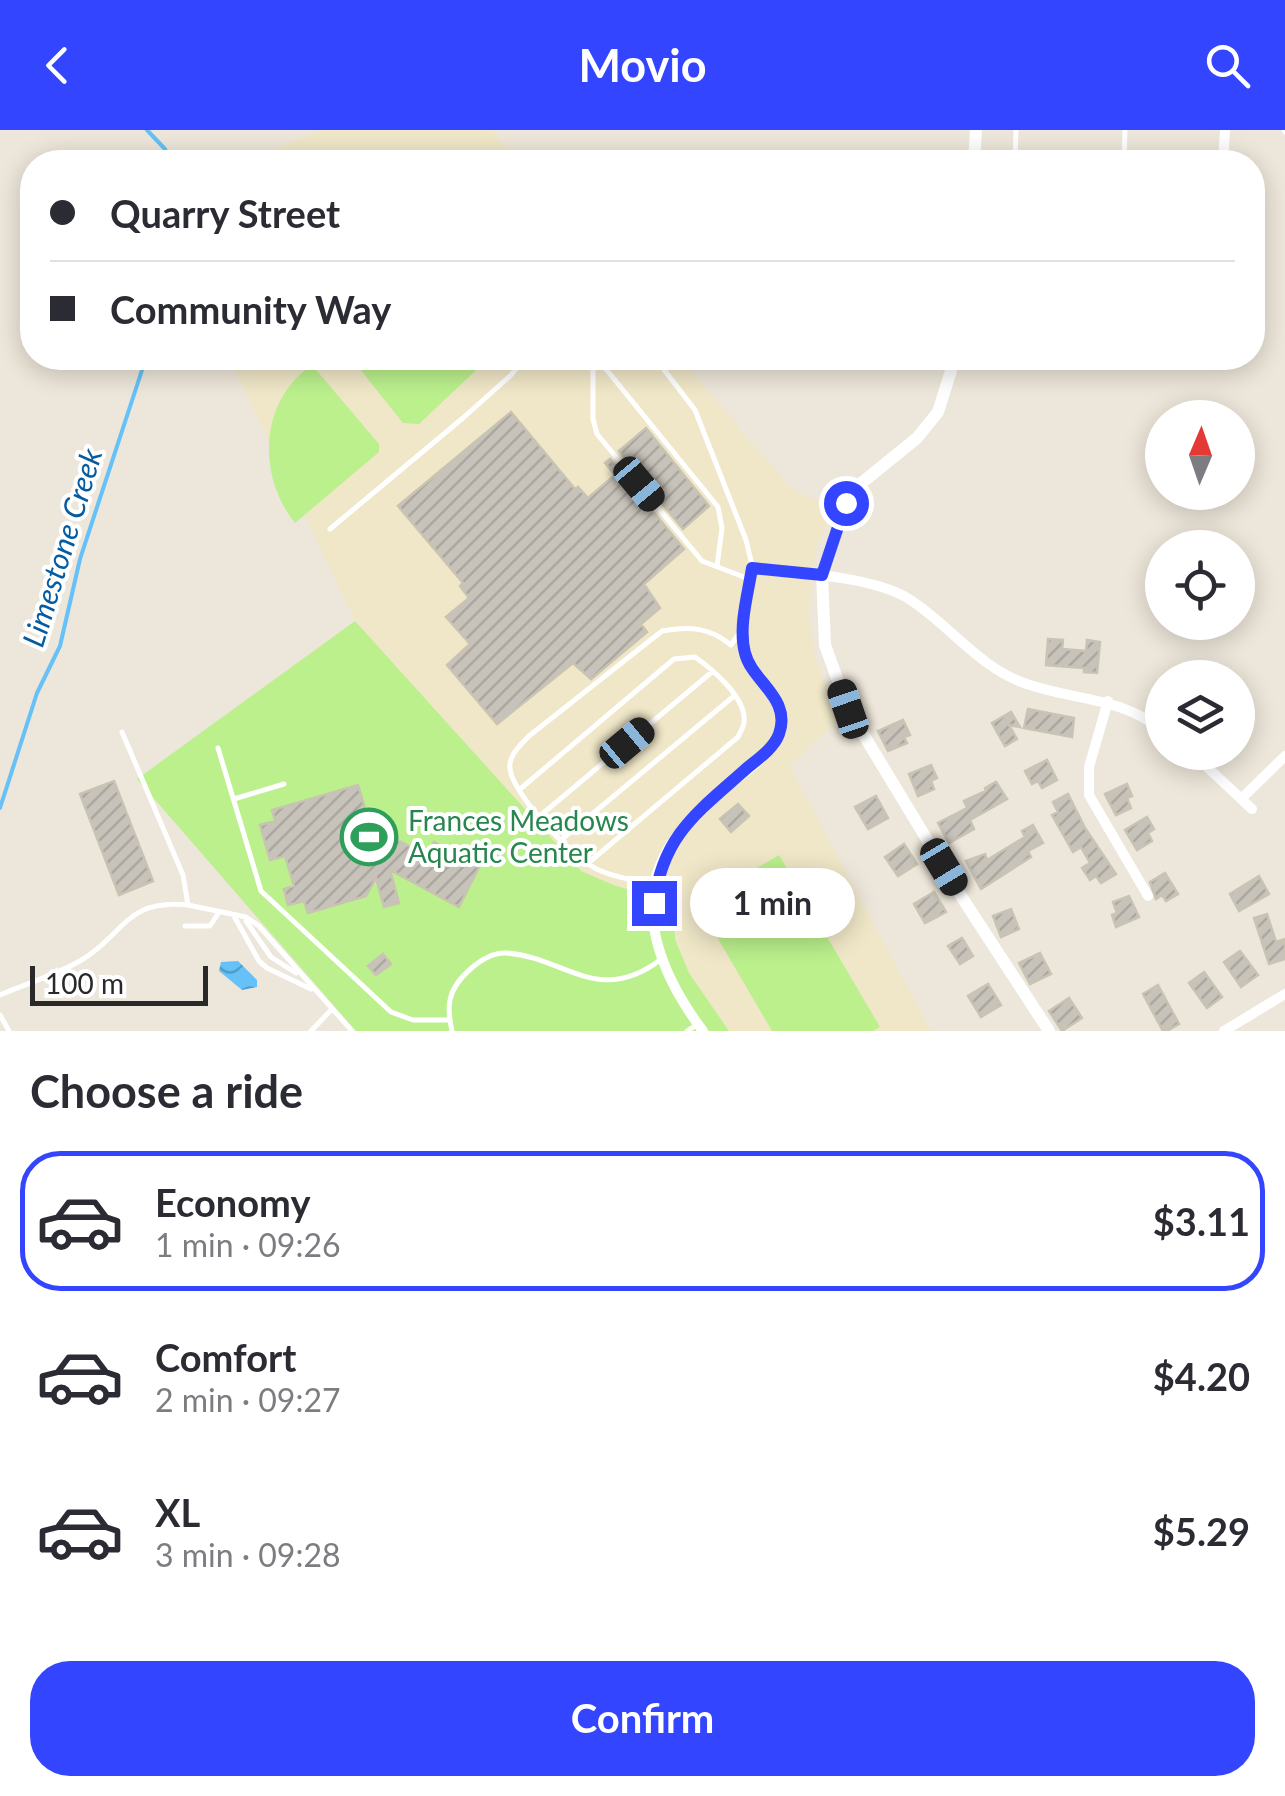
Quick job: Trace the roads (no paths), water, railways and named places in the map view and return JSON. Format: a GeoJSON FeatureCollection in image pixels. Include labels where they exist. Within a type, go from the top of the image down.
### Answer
{"type":"FeatureCollection","features":[{"type":"Feature","properties":{"kind":"street"},"geometry":{"type":"LineString","coordinates":[[951,370],[938,412],[917,438],[880,472],[858,486],[846,503],[822,575],[826,645],[848,709],[962,899],[1049,1031]]}},
{"type":"Feature","properties":{"kind":"street"},"geometry":{"type":"LineString","coordinates":[[696,1029],[660,960],[654,932],[656,885],[671,844],[693,817],[766,752],[779,734],[780,713],[775,696],[745,655],[744,628],[752,574],[822,575],[907,598],[980,658],[1025,684],[1108,701],[1145,718]]}},
{"type":"Feature","properties":{"kind":"street"},"geometry":{"type":"LineString","coordinates":[[1108,701],[1088,768],[1090,794],[1148,896]]}},
{"type":"Feature","properties":{"kind":"street"},"geometry":{"type":"LineString","coordinates":[[1241,798],[1285,756]]}},
{"type":"Feature","properties":{"kind":"street"},"geometry":{"type":"LineString","coordinates":[[1210,770],[1252,808]]}},
{"type":"Feature","properties":{"kind":"street"},"geometry":{"type":"LineString","coordinates":[[1228,1030],[1285,994]]}},
{"type":"Feature","properties":{"kind":"lane"},"geometry":{"type":"LineString","coordinates":[[330,529],[515,370]]}},
{"type":"Feature","properties":{"kind":"lane"},"geometry":{"type":"LineString","coordinates":[[595,370],[593,418],[597,434],[702,561],[752,574],[746,540],[695,410],[664,370]]}},
{"type":"Feature","properties":{"kind":"lane"},"geometry":{"type":"LineString","coordinates":[[605,370],[718,507],[722,528],[717,566]]}},
{"type":"Feature","properties":{"kind":"lane"},"geometry":{"type":"LineString","coordinates":[[656,885],[586,864],[519,790],[510,768],[512,756],[529,736],[662,631],[689,626],[718,634],[731,644],[744,628]]}},
{"type":"Feature","properties":{"kind":"lane"},"geometry":{"type":"LineString","coordinates":[[519,790],[674,659],[695,656],[713,671],[734,696],[745,721],[738,737],[586,864]]}},
{"type":"Feature","properties":{"kind":"lane"},"geometry":{"type":"LineString","coordinates":[[541,816],[713,671]]}},
{"type":"Feature","properties":{"kind":"lane"},"geometry":{"type":"LineString","coordinates":[[562,840],[734,696]]}},
{"type":"Feature","properties":{"kind":"lane"},"geometry":{"type":"LineString","coordinates":[[122,732],[183,875],[188,905]]}},
{"type":"Feature","properties":{"kind":"lane"},"geometry":{"type":"LineString","coordinates":[[218,748],[262,891],[392,1012],[413,1020],[450,1020]]}},
{"type":"Feature","properties":{"kind":"lane"},"geometry":{"type":"LineString","coordinates":[[234,798],[284,784]]}},
{"type":"Feature","properties":{"kind":"lane"},"geometry":{"type":"LineString","coordinates":[[0,995],[88,956],[141,910],[188,905],[246,918],[269,934],[312,990],[352,1031]]}},
{"type":"Feature","properties":{"kind":"lane"},"geometry":{"type":"LineString","coordinates":[[185,926],[210,926],[219,912]]}},
{"type":"Feature","properties":{"kind":"lane"},"geometry":{"type":"LineString","coordinates":[[234,916],[246,921],[271,957],[304,977]]}},
{"type":"Feature","properties":{"kind":"lane"},"geometry":{"type":"LineString","coordinates":[[234,916],[259,961],[312,990]]}},
{"type":"Feature","properties":{"kind":"lane"},"geometry":{"type":"LineString","coordinates":[[452,1031],[450,999],[460,978],[492,954],[530,958],[594,980],[628,976],[647,970],[660,960]]}},
{"type":"Feature","properties":{"kind":"lane"},"geometry":{"type":"LineString","coordinates":[[311,1031],[332,1009]]}},
{"type":"Feature","properties":{"kind":"lane"},"geometry":{"type":"LineString","coordinates":[[0,1014],[9,1031]]}},
{"type":"Feature","properties":{"kind":"water"},"geometry":{"type":"Polygon","coordinates":[[[238,961],[257,980],[257,987],[242,990],[219,971],[221,962],[238,961]]]}},
{"type":"Feature","properties":{"kind":"waterway","name":"Limestone Creek"},"geometry":{"type":"LineString","coordinates":[[147,130],[165,150]]}},
{"type":"Feature","properties":{"kind":"waterway","name":"Limestone Creek"},"geometry":{"type":"LineString","coordinates":[[0,808],[37,693],[60,646],[80,559],[142,370]]}},
{"type":"Feature","properties":{"kind":"place","name":"Frances Meadows Aquatic Center"},"geometry":{"type":"Point","coordinates":[369,837]}}]}
